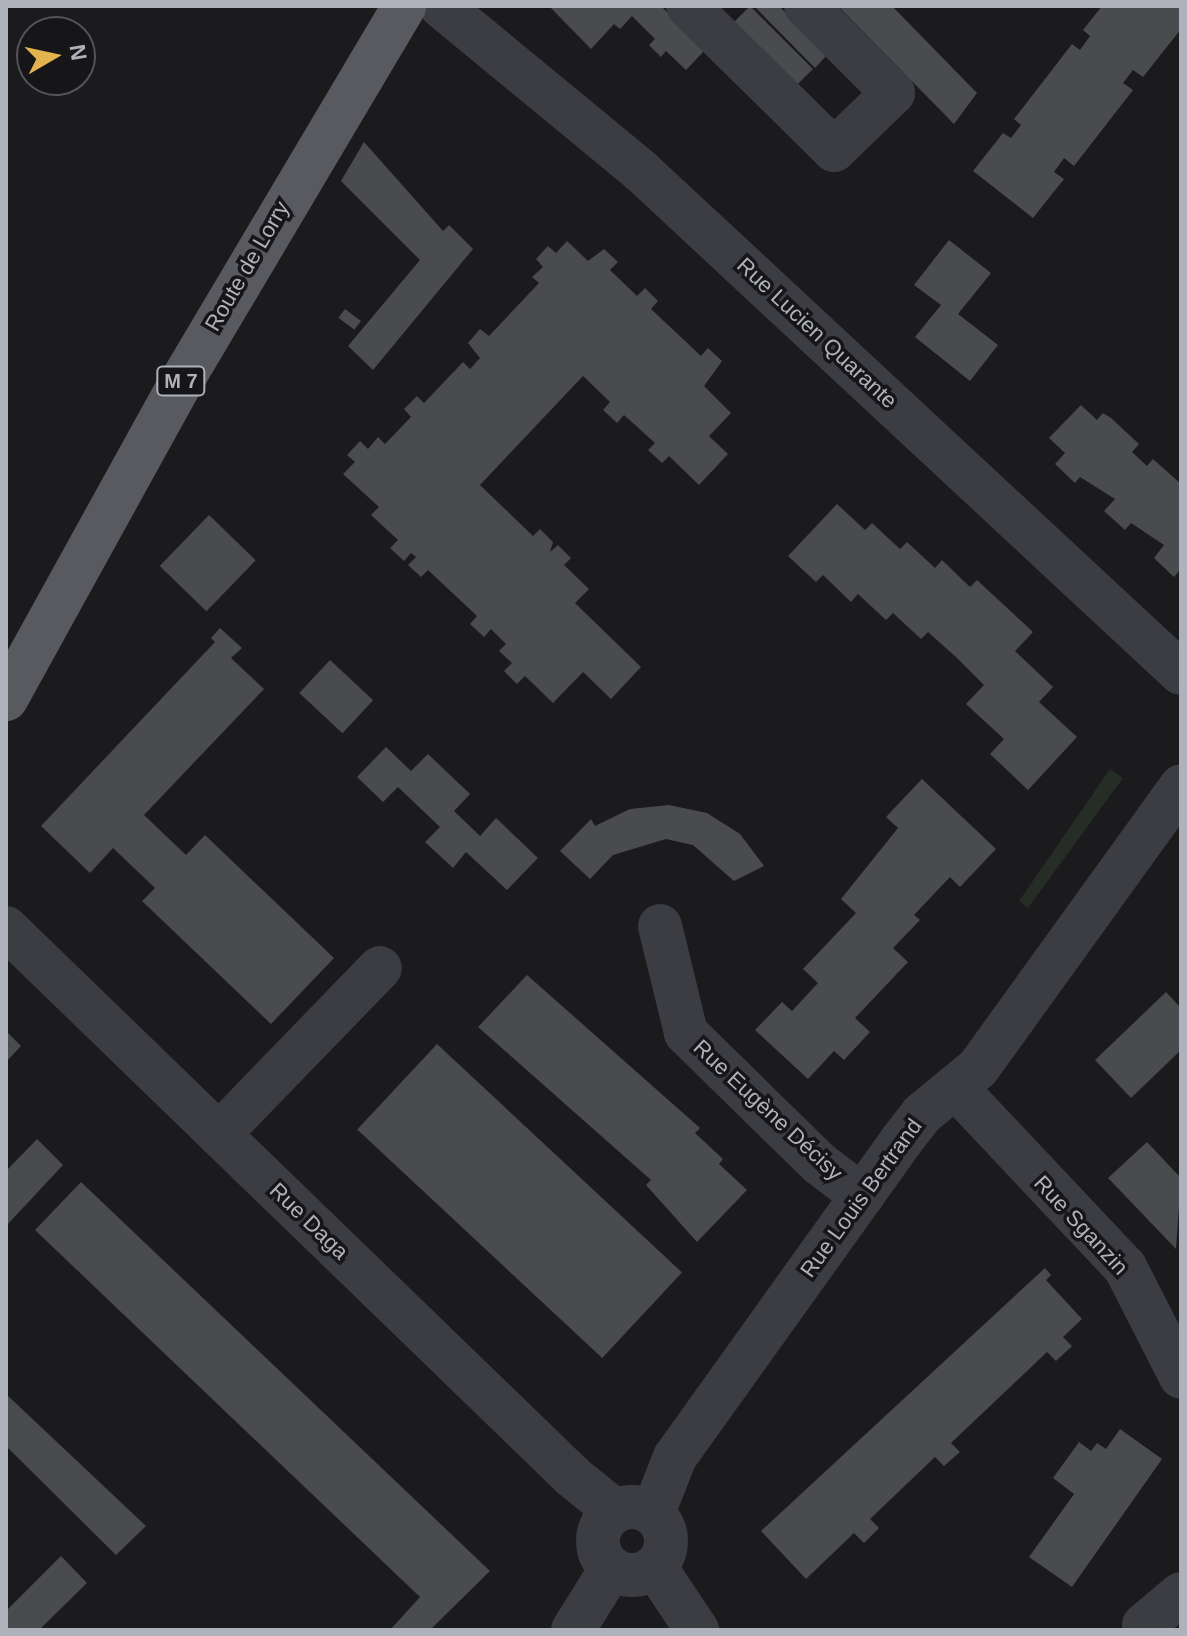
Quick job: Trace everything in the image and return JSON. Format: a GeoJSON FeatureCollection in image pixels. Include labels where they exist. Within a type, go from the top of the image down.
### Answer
{"type":"FeatureCollection","features":[{"type":"Feature","properties":{"kind":"main road","name":"Route de Lorry"},"geometry":{"type":"LineString","coordinates":[[6,699],[177,389],[404,6]]}},
{"type":"Feature","properties":{"kind":"street","name":"Rue Lucien Quarante"},"geometry":{"type":"LineString","coordinates":[[441,6],[641,171],[1181,673]]}},
{"type":"Feature","properties":{"kind":"street"},"geometry":{"type":"LineString","coordinates":[[696,9],[834,150],[893,93],[806,6]]}},
{"type":"Feature","properties":{"kind":"street","name":"Rue Louis Bertrand"},"geometry":{"type":"LineString","coordinates":[[634,1512],[922,1114],[957,1089],[978,1068],[1181,787]]}},
{"type":"Feature","properties":{"kind":"street","name":"Rue Eugène Décisy"},"geometry":{"type":"LineString","coordinates":[[660,926],[686,1033],[820,1164],[862,1196]]}},
{"type":"Feature","properties":{"kind":"street","name":"Rue Daga"},"geometry":{"type":"LineString","coordinates":[[6,928],[219,1134],[634,1512]]}},
{"type":"Feature","properties":{"kind":"street"},"geometry":{"type":"LineString","coordinates":[[219,1134],[380,968]]}},
{"type":"Feature","properties":{"kind":"street","name":"Rue Sganzin"},"geometry":{"type":"LineString","coordinates":[[957,1089],[1125,1267],[1181,1377]]}},
{"type":"Feature","properties":{"kind":"street"},"geometry":{"type":"LineString","coordinates":[[634,1512],[667,1539],[655,1567],[638,1575],[611,1569],[597,1538],[634,1512]]}},
{"type":"Feature","properties":{"kind":"street"},"geometry":{"type":"LineString","coordinates":[[655,1567],[697,1630]]}},
{"type":"Feature","properties":{"kind":"street"},"geometry":{"type":"LineString","coordinates":[[573,1630],[611,1569]]}},
{"type":"Feature","properties":{"kind":"street"},"geometry":{"type":"LineString","coordinates":[[1144,1625],[1181,1594]]}},
{"type":"Feature","properties":{"kind":"shaded area"},"geometry":{"type":"Polygon","coordinates":[[[1110,769],[1123,778],[1028,908],[1019,901],[1110,769]]]}},
{"type":"Feature","properties":{"kind":"building"},"geometry":{"type":"Polygon","coordinates":[[[549,6],[661,6],[705,50],[686,70],[666,51],[661,57],[649,45],[655,39],[632,16],[620,29],[614,24],[591,49],[549,6]]]}},
{"type":"Feature","properties":{"kind":"building"},"geometry":{"type":"Polygon","coordinates":[[[750,6],[813,69],[795,87],[732,24],[750,6]]]}},
{"type":"Feature","properties":{"kind":"building"},"geometry":{"type":"Polygon","coordinates":[[[754,6],[779,6],[827,55],[815,68],[754,6]]]}},
{"type":"Feature","properties":{"kind":"building"},"geometry":{"type":"Polygon","coordinates":[[[838,6],[892,6],[977,93],[954,124],[838,6]]]}},
{"type":"Feature","properties":{"kind":"building"},"geometry":{"type":"Polygon","coordinates":[[[1102,6],[1181,6],[1181,29],[1143,77],[1133,70],[1123,83],[1133,90],[1074,166],[1064,158],[1054,172],[1064,179],[1033,218],[973,171],[1003,133],[1011,138],[1021,125],[1014,119],[1072,44],[1080,50],[1090,36],[1083,30],[1102,6]]]}},
{"type":"Feature","properties":{"kind":"building"},"geometry":{"type":"Polygon","coordinates":[[[364,142],[443,231],[449,225],[473,249],[373,370],[348,346],[420,260],[341,181],[364,142]]]}},
{"type":"Feature","properties":{"kind":"building"},"geometry":{"type":"Polygon","coordinates":[[[949,240],[991,273],[958,314],[998,345],[970,381],[915,337],[941,305],[914,285],[949,240]]]}},
{"type":"Feature","properties":{"kind":"building"},"geometry":{"type":"Polygon","coordinates":[[[567,241],[588,261],[604,249],[618,262],[610,270],[637,296],[645,288],[658,301],[651,309],[701,356],[708,348],[722,361],[704,386],[731,413],[709,436],[728,454],[699,485],[669,456],[662,463],[648,450],[655,443],[624,415],[617,423],[603,410],[610,402],[583,376],[480,485],[533,536],[540,529],[553,542],[550,552],[558,545],[571,558],[564,565],[589,589],[575,603],[641,667],[611,699],[583,672],[553,703],[525,676],[517,684],[504,671],[512,663],[499,651],[506,644],[491,629],[484,637],[470,624],[477,616],[428,570],[421,577],[408,565],[416,557],[411,553],[404,561],[390,548],[398,540],[371,515],[379,507],[343,474],[355,462],[347,455],[360,441],[368,449],[378,437],[385,444],[411,417],[404,409],[417,396],[424,403],[463,362],[470,369],[480,358],[468,343],[480,329],[489,336],[539,283],[532,277],[543,267],[536,259],[548,246],[556,253],[567,241]]]}},
{"type":"Feature","properties":{"kind":"building"},"geometry":{"type":"Polygon","coordinates":[[[345,309],[361,321],[354,330],[338,318],[345,309]]]}},
{"type":"Feature","properties":{"kind":"building"},"geometry":{"type":"Polygon","coordinates":[[[1081,405],[1097,420],[1103,413],[1111,418],[1139,444],[1132,452],[1147,466],[1153,459],[1181,484],[1181,569],[1174,577],[1154,558],[1164,545],[1131,523],[1125,530],[1104,511],[1115,499],[1080,477],[1075,483],[1055,464],[1065,453],[1049,438],[1081,405]]]}},
{"type":"Feature","properties":{"kind":"building"},"geometry":{"type":"Polygon","coordinates":[[[837,504],[865,530],[872,523],[900,549],[907,542],[935,568],[942,560],[970,587],[977,580],[1033,632],[1015,651],[1053,687],[1039,702],[1077,737],[1028,790],[990,754],[1004,739],[966,704],[984,685],[957,658],[928,632],[921,639],[893,613],[886,620],[858,594],[851,602],[823,575],[816,582],[788,556],[837,504]]]}},
{"type":"Feature","properties":{"kind":"building"},"geometry":{"type":"Polygon","coordinates":[[[209,515],[256,560],[206,611],[160,566],[209,515]]]}},
{"type":"Feature","properties":{"kind":"building"},"geometry":{"type":"Polygon","coordinates":[[[220,628],[242,648],[231,658],[264,689],[144,815],[186,855],[205,835],[334,958],[271,1024],[142,901],[155,888],[113,848],[90,873],[41,826],[215,642],[211,638],[220,628]]]}},
{"type":"Feature","properties":{"kind":"building"},"geometry":{"type":"Polygon","coordinates":[[[330,660],[373,700],[342,733],[299,693],[330,660]]]}},
{"type":"Feature","properties":{"kind":"building"},"geometry":{"type":"Polygon","coordinates":[[[386,747],[411,771],[428,754],[470,794],[454,811],[480,836],[496,818],[538,858],[507,890],[466,852],[453,868],[425,842],[440,827],[398,787],[383,802],[357,777],[386,747]]]}},
{"type":"Feature","properties":{"kind":"building"},"geometry":{"type":"Polygon","coordinates":[[[922,779],[996,849],[960,887],[950,877],[914,915],[920,920],[893,948],[908,962],[855,1018],[870,1032],[844,1060],[834,1051],[808,1079],[755,1030],[782,1002],[792,1011],[818,983],[803,969],[856,913],[841,899],[898,828],[886,817],[922,779]]]}},
{"type":"Feature","properties":{"kind":"building"},"geometry":{"type":"Polygon","coordinates":[[[669,805],[707,813],[740,834],[764,866],[734,881],[693,845],[666,839],[613,855],[590,879],[560,851],[591,819],[595,826],[630,809],[669,805]]]}},
{"type":"Feature","properties":{"kind":"building"},"geometry":{"type":"Polygon","coordinates":[[[527,975],[700,1128],[695,1133],[723,1159],[719,1164],[747,1190],[697,1242],[646,1185],[651,1180],[478,1027],[527,975]]]}},
{"type":"Feature","properties":{"kind":"building"},"geometry":{"type":"Polygon","coordinates":[[[1166,992],[1181,1008],[1181,1050],[1131,1098],[1095,1060],[1166,992]]]}},
{"type":"Feature","properties":{"kind":"building"},"geometry":{"type":"Polygon","coordinates":[[[6,1031],[21,1046],[6,1062],[6,1031]]]}},
{"type":"Feature","properties":{"kind":"building"},"geometry":{"type":"Polygon","coordinates":[[[437,1044],[682,1272],[602,1358],[357,1130],[437,1044]]]}},
{"type":"Feature","properties":{"kind":"building"},"geometry":{"type":"Polygon","coordinates":[[[37,1139],[63,1165],[6,1226],[6,1171],[37,1139]]]}},
{"type":"Feature","properties":{"kind":"building"},"geometry":{"type":"Polygon","coordinates":[[[1147,1142],[1181,1178],[1176,1249],[1108,1178],[1147,1142]]]}},
{"type":"Feature","properties":{"kind":"building"},"geometry":{"type":"Polygon","coordinates":[[[81,1182],[490,1571],[430,1630],[390,1630],[420,1597],[35,1230],[81,1182]]]}},
{"type":"Feature","properties":{"kind":"building"},"geometry":{"type":"Polygon","coordinates":[[[1045,1268],[1051,1275],[1046,1280],[1082,1319],[1063,1337],[1072,1346],[1056,1361],[1047,1352],[951,1443],[960,1452],[944,1466],[935,1457],[870,1519],[879,1528],[864,1543],[854,1533],[806,1579],[761,1531],[1045,1268]]]}},
{"type":"Feature","properties":{"kind":"building"},"geometry":{"type":"Polygon","coordinates":[[[6,1394],[146,1526],[116,1555],[6,1446],[6,1394]]]}},
{"type":"Feature","properties":{"kind":"building"},"geometry":{"type":"Polygon","coordinates":[[[1120,1429],[1162,1459],[1072,1587],[1029,1557],[1074,1494],[1053,1478],[1079,1442],[1091,1451],[1097,1443],[1106,1449],[1120,1429]]]}},
{"type":"Feature","properties":{"kind":"building"},"geometry":{"type":"Polygon","coordinates":[[[61,1556],[87,1583],[39,1630],[6,1630],[6,1611],[61,1556]]]}}]}
